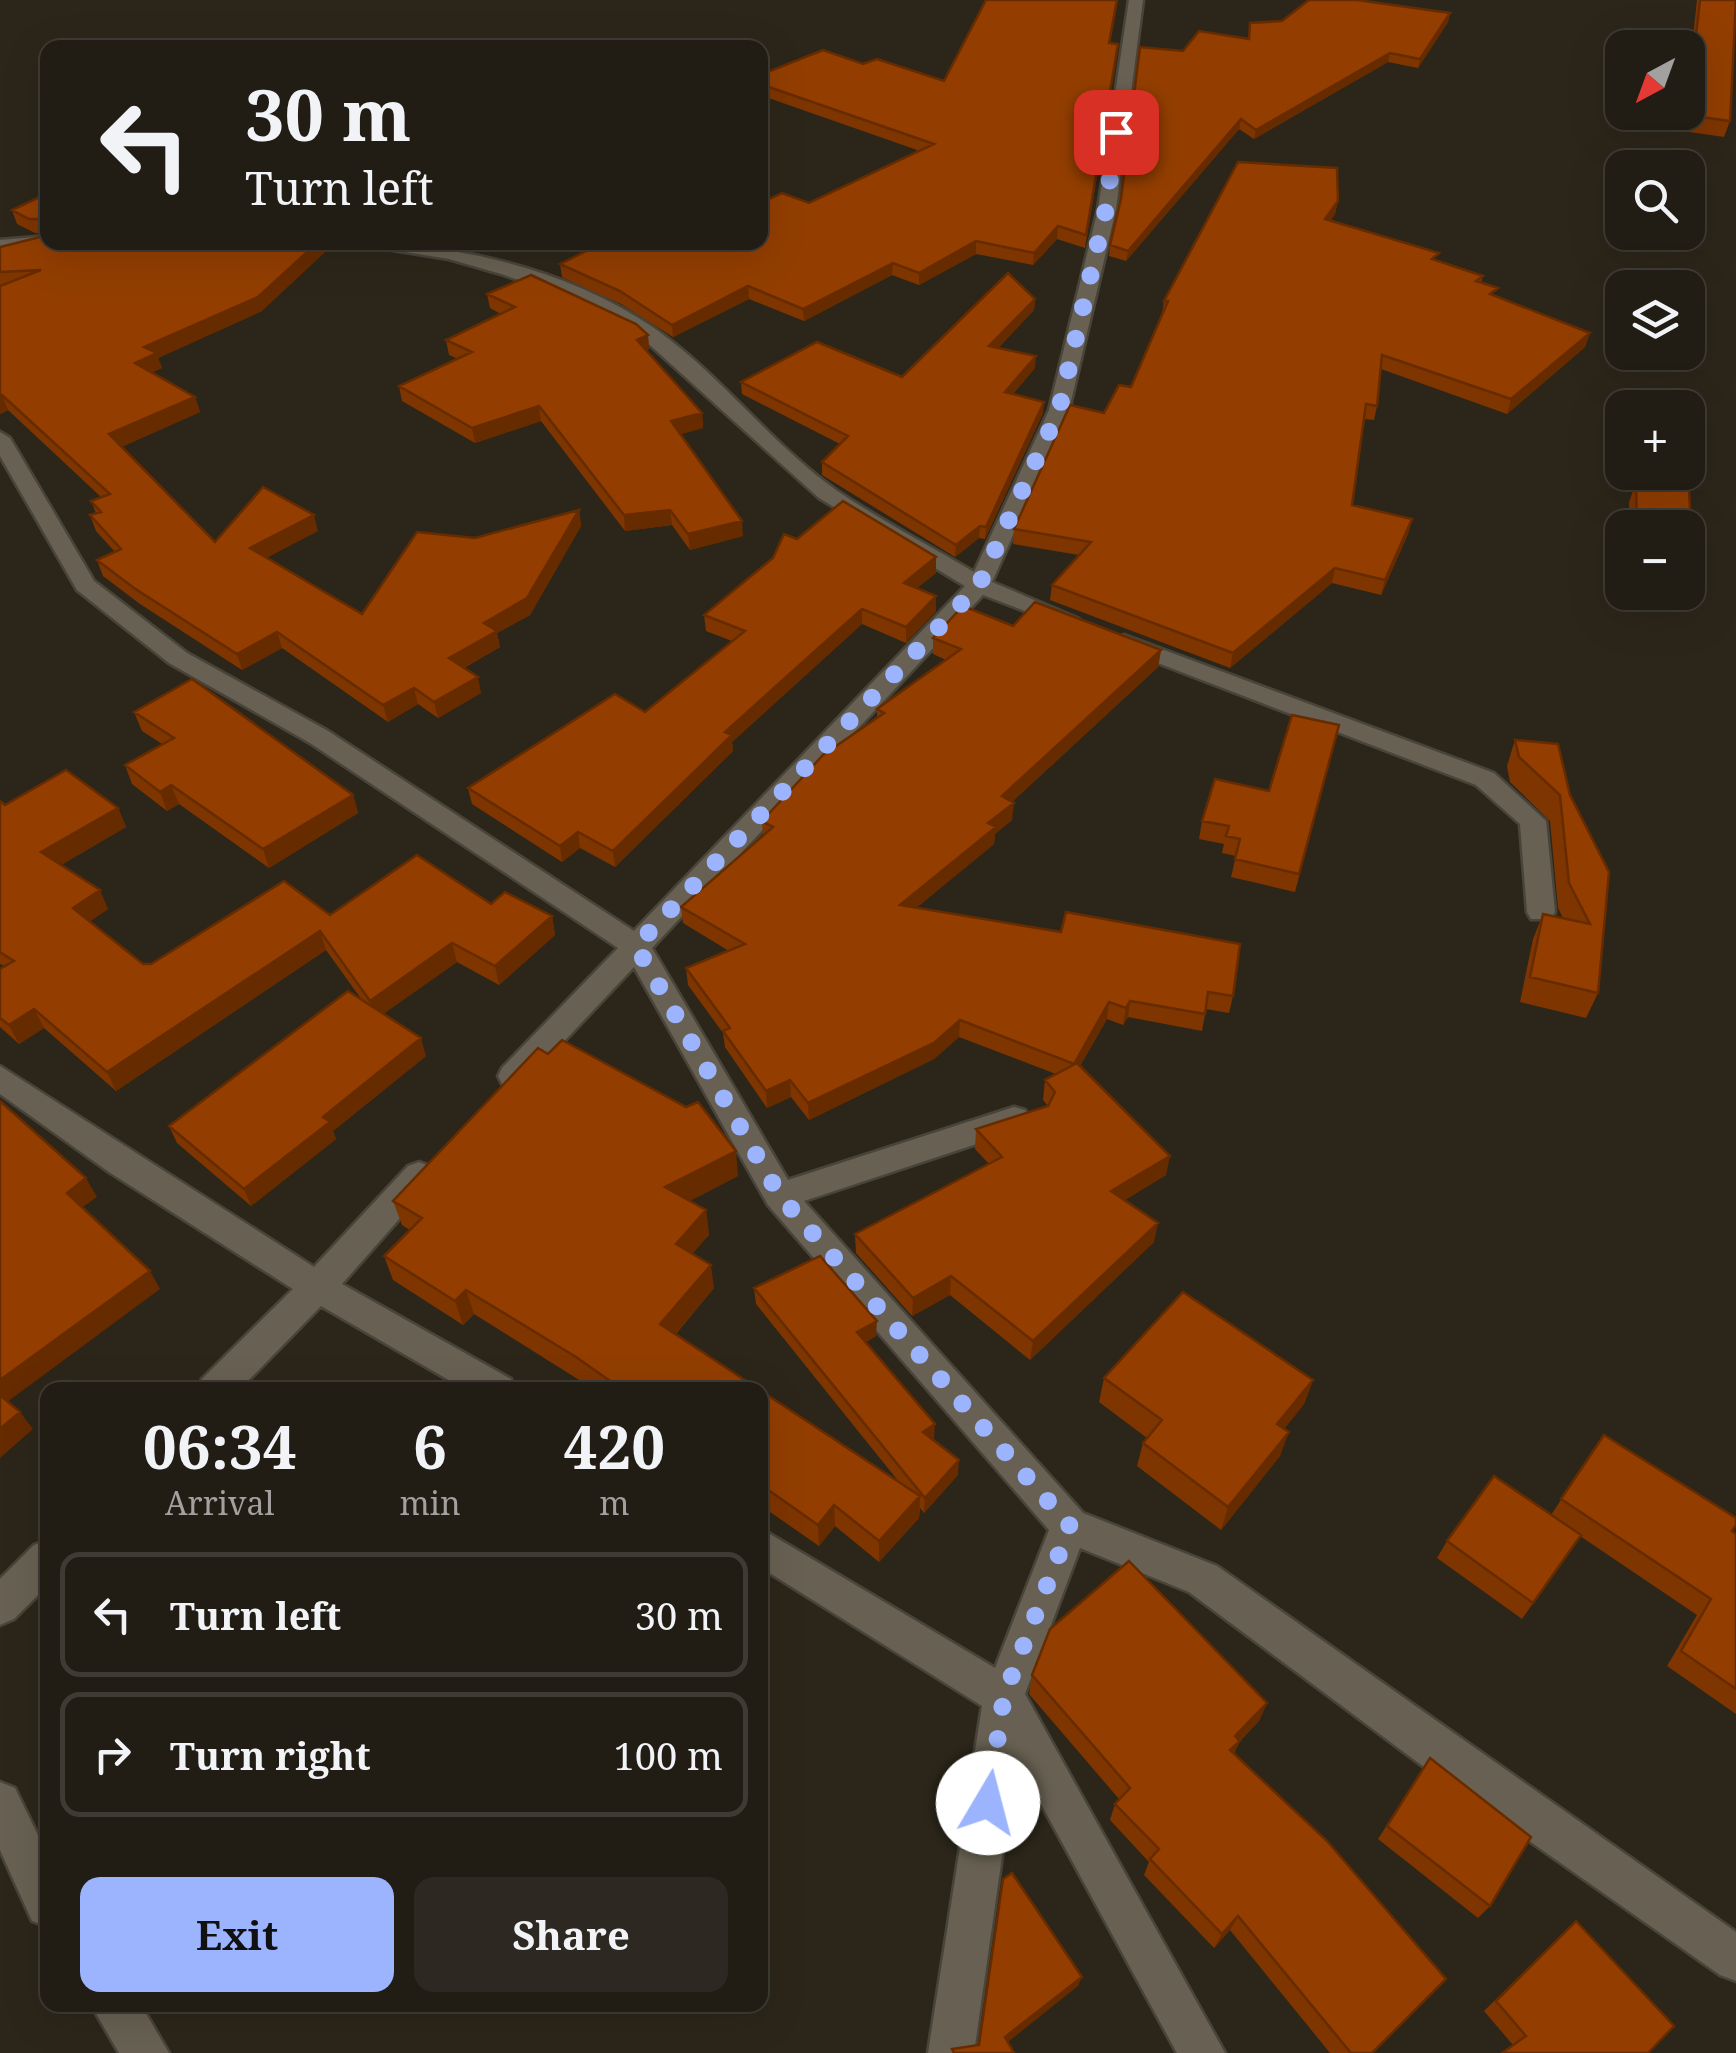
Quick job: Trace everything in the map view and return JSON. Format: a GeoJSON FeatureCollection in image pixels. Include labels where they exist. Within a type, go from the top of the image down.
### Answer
{"type":"FeatureCollection","features":[{"type":"Feature","properties":{"kind":"street"},"geometry":{"type":"LineString","coordinates":[[491,1099],[979,585],[1059,410],[1106,209],[1136,0]]}},
{"type":"Feature","properties":{"kind":"street"},"geometry":{"type":"LineString","coordinates":[[0,244],[40,241]]}},
{"type":"Feature","properties":{"kind":"street"},"geometry":{"type":"LineString","coordinates":[[417,250],[450,254],[563,289],[647,332],[827,492],[979,585],[1485,779],[1534,821],[1542,912]]}},
{"type":"Feature","properties":{"kind":"street"},"geometry":{"type":"LineString","coordinates":[[0,438],[85,585],[178,658],[320,737],[636,946],[780,1196],[1070,1526],[1204,1579],[1439,1752],[1736,1959]]}},
{"type":"Feature","properties":{"kind":"street"},"geometry":{"type":"LineString","coordinates":[[0,1078],[80,1138],[316,1289],[484,1382]]}},
{"type":"Feature","properties":{"kind":"street"},"geometry":{"type":"LineString","coordinates":[[780,1196],[1033,1113]]}},
{"type":"Feature","properties":{"kind":"street"},"geometry":{"type":"LineString","coordinates":[[223,1382],[316,1289],[438,1155]]}},
{"type":"Feature","properties":{"kind":"street"},"geometry":{"type":"LineString","coordinates":[[951,2053],[1004,1696],[1070,1526]]}},
{"type":"Feature","properties":{"kind":"street"},"geometry":{"type":"LineString","coordinates":[[768,1551],[1004,1696],[1202,2053]]}},
{"type":"Feature","properties":{"kind":"street"},"geometry":{"type":"LineString","coordinates":[[0,1606],[40,1566]]}},
{"type":"Feature","properties":{"kind":"street"},"geometry":{"type":"LineString","coordinates":[[0,1803],[40,1888]]}},
{"type":"Feature","properties":{"kind":"street"},"geometry":{"type":"LineString","coordinates":[[119,2012],[146,2053]]}},
{"type":"Feature","properties":{"kind":"building"},"geometry":{"type":"Polygon","coordinates":[[[986,0],[1117,0],[1109,43],[1118,44],[1086,235],[1058,226],[1034,253],[976,241],[919,273],[893,263],[803,309],[748,286],[672,325],[620,291],[560,264],[588,250],[768,250],[768,200],[782,193],[809,203],[934,144],[768,87],[768,72],[823,50],[863,64],[877,59],[944,81],[986,0]]]}},
{"type":"Feature","properties":{"kind":"building"},"geometry":{"type":"Polygon","coordinates":[[[1309,0],[1357,0],[1450,13],[1420,59],[1390,53],[1256,130],[1241,119],[1128,251],[1110,245],[1121,199],[1140,47],[1183,51],[1199,31],[1249,39],[1250,23],[1282,21],[1309,0]]]}},
{"type":"Feature","properties":{"kind":"building"},"geometry":{"type":"Polygon","coordinates":[[[1700,0],[1736,0],[1730,121],[1705,118],[1705,30],[1697,30],[1700,0]]]}},
{"type":"Feature","properties":{"kind":"building"},"geometry":{"type":"Polygon","coordinates":[[[1238,162],[1337,168],[1338,201],[1325,219],[1439,253],[1432,259],[1483,276],[1476,281],[1498,288],[1490,294],[1590,333],[1511,399],[1382,355],[1377,406],[1366,404],[1352,505],[1412,519],[1385,580],[1335,568],[1233,653],[1052,585],[1091,542],[1014,529],[1070,405],[1104,413],[1119,385],[1131,387],[1168,301],[1164,301],[1238,162]]]}},
{"type":"Feature","properties":{"kind":"building"},"geometry":{"type":"Polygon","coordinates":[[[40,197],[40,219],[29,219],[12,210],[40,197]]]}},
{"type":"Feature","properties":{"kind":"building"},"geometry":{"type":"Polygon","coordinates":[[[40,237],[40,250],[309,250],[258,297],[144,347],[157,353],[135,363],[195,397],[109,434],[215,542],[263,487],[314,515],[250,548],[362,614],[417,532],[475,538],[579,510],[527,598],[484,623],[497,631],[449,658],[478,677],[434,702],[414,688],[383,705],[277,632],[237,654],[97,560],[121,549],[90,515],[101,512],[91,501],[110,494],[0,396],[0,286],[41,270],[0,272],[0,247],[40,237]]]}},
{"type":"Feature","properties":{"kind":"building"},"geometry":{"type":"Polygon","coordinates":[[[1008,273],[1035,299],[989,346],[1036,356],[1005,392],[1044,402],[986,527],[980,526],[956,545],[822,462],[848,436],[741,382],[817,342],[902,377],[1008,273]]]}},
{"type":"Feature","properties":{"kind":"building"},"geometry":{"type":"Polygon","coordinates":[[[531,275],[636,324],[648,335],[637,340],[702,413],[671,421],[742,521],[688,534],[670,510],[624,515],[539,406],[472,428],[399,386],[472,352],[446,340],[515,307],[487,294],[531,275]]]}},
{"type":"Feature","properties":{"kind":"building"},"geometry":{"type":"Polygon","coordinates":[[[1636,490],[1689,490],[1690,510],[1637,510],[1636,490]]]}},
{"type":"Feature","properties":{"kind":"building"},"geometry":{"type":"Polygon","coordinates":[[[843,501],[936,557],[904,583],[936,596],[906,627],[862,609],[725,732],[732,735],[613,851],[578,832],[560,846],[468,788],[615,694],[645,712],[745,631],[704,615],[773,558],[784,534],[797,539],[843,501]]]}},
{"type":"Feature","properties":{"kind":"building"},"geometry":{"type":"Polygon","coordinates":[[[1035,602],[1161,650],[1002,796],[1014,803],[988,823],[996,827],[900,905],[1061,932],[1066,912],[1240,944],[1233,996],[1208,992],[1205,1014],[1130,1001],[1126,1008],[1109,1002],[1074,1064],[960,1020],[934,1043],[808,1103],[790,1080],[766,1091],[723,1031],[730,1028],[686,968],[745,944],[681,907],[773,827],[762,821],[823,755],[884,713],[877,709],[961,649],[933,638],[963,606],[1013,626],[1035,602]]]}},
{"type":"Feature","properties":{"kind":"building"},"geometry":{"type":"Polygon","coordinates":[[[192,679],[353,795],[263,849],[171,785],[160,792],[125,765],[174,738],[134,712],[192,679]]]}},
{"type":"Feature","properties":{"kind":"building"},"geometry":{"type":"Polygon","coordinates":[[[1292,715],[1339,725],[1299,874],[1235,859],[1240,839],[1226,836],[1229,826],[1202,821],[1215,779],[1269,791],[1292,715]]]}},
{"type":"Feature","properties":{"kind":"building"},"geometry":{"type":"Polygon","coordinates":[[[1515,740],[1558,744],[1570,795],[1609,872],[1598,993],[1530,977],[1543,914],[1590,924],[1569,883],[1560,795],[1519,757],[1515,740]]]}},
{"type":"Feature","properties":{"kind":"building"},"geometry":{"type":"Polygon","coordinates":[[[66,770],[118,808],[41,852],[100,890],[73,908],[143,964],[151,964],[284,881],[330,915],[417,855],[491,904],[505,892],[552,916],[495,966],[452,943],[370,1001],[320,931],[107,1072],[34,1009],[9,1025],[0,1018],[0,969],[14,961],[0,952],[0,801],[5,805],[66,770]]]}},
{"type":"Feature","properties":{"kind":"building"},"geometry":{"type":"Polygon","coordinates":[[[348,991],[421,1038],[323,1117],[330,1122],[244,1189],[169,1126],[348,991]]]}},
{"type":"Feature","properties":{"kind":"building"},"geometry":{"type":"Polygon","coordinates":[[[562,1040],[686,1107],[698,1102],[736,1151],[665,1187],[706,1210],[676,1244],[711,1265],[660,1324],[748,1382],[612,1382],[466,1290],[455,1301],[384,1256],[422,1218],[393,1201],[538,1048],[548,1054],[562,1040]]]}},
{"type":"Feature","properties":{"kind":"building"},"geometry":{"type":"Polygon","coordinates":[[[1077,1063],[1170,1156],[1111,1191],[1158,1223],[1033,1341],[951,1276],[913,1298],[855,1234],[1002,1157],[976,1129],[1048,1106],[1055,1092],[1045,1080],[1077,1063]]]}},
{"type":"Feature","properties":{"kind":"building"},"geometry":{"type":"Polygon","coordinates":[[[0,1101],[86,1178],[67,1193],[150,1271],[0,1380],[0,1101]]]}},
{"type":"Feature","properties":{"kind":"building"},"geometry":{"type":"Polygon","coordinates":[[[820,1256],[877,1321],[857,1332],[935,1424],[923,1432],[959,1460],[925,1498],[754,1288],[820,1256]]]}},
{"type":"Feature","properties":{"kind":"building"},"geometry":{"type":"Polygon","coordinates":[[[1183,1292],[1313,1380],[1277,1424],[1289,1432],[1228,1507],[1143,1443],[1162,1420],[1104,1378],[1183,1292]]]}},
{"type":"Feature","properties":{"kind":"building"},"geometry":{"type":"Polygon","coordinates":[[[0,1395],[20,1412],[0,1429],[0,1395]]]}},
{"type":"Feature","properties":{"kind":"building"},"geometry":{"type":"Polygon","coordinates":[[[768,1395],[920,1496],[879,1541],[834,1505],[818,1525],[768,1490],[768,1395]]]}},
{"type":"Feature","properties":{"kind":"building"},"geometry":{"type":"Polygon","coordinates":[[[1604,1435],[1736,1518],[1732,1531],[1736,1534],[1736,1689],[1681,1651],[1711,1599],[1561,1499],[1604,1435]]]}},
{"type":"Feature","properties":{"kind":"building"},"geometry":{"type":"Polygon","coordinates":[[[1494,1476],[1581,1535],[1533,1603],[1447,1541],[1494,1476]]]}},
{"type":"Feature","properties":{"kind":"building"},"geometry":{"type":"Polygon","coordinates":[[[1129,1561],[1267,1703],[1235,1736],[1240,1741],[1230,1750],[1327,1841],[1446,1979],[1372,2053],[1351,2053],[1238,1916],[1222,1934],[1150,1859],[1159,1849],[1115,1804],[1130,1788],[1032,1675],[1050,1629],[1129,1561]]]}},
{"type":"Feature","properties":{"kind":"building"},"geometry":{"type":"Polygon","coordinates":[[[1430,1758],[1531,1837],[1490,1906],[1387,1826],[1430,1758]]]}},
{"type":"Feature","properties":{"kind":"building"},"geometry":{"type":"Polygon","coordinates":[[[1012,1873],[1082,1977],[1005,2037],[1014,2053],[954,2053],[952,2049],[979,2045],[1003,1879],[1012,1873]]]}},
{"type":"Feature","properties":{"kind":"building"},"geometry":{"type":"Polygon","coordinates":[[[1576,1921],[1674,2026],[1648,2053],[1502,2053],[1526,2036],[1496,2001],[1576,1921]]]}},
{"type":"Feature","properties":{"kind":"route"},"geometry":{"type":"LineString","coordinates":[[988,1803],[1004,1696],[1070,1526],[780,1196],[636,946],[979,585],[1059,410],[1106,209],[1116,132]]}}]}
